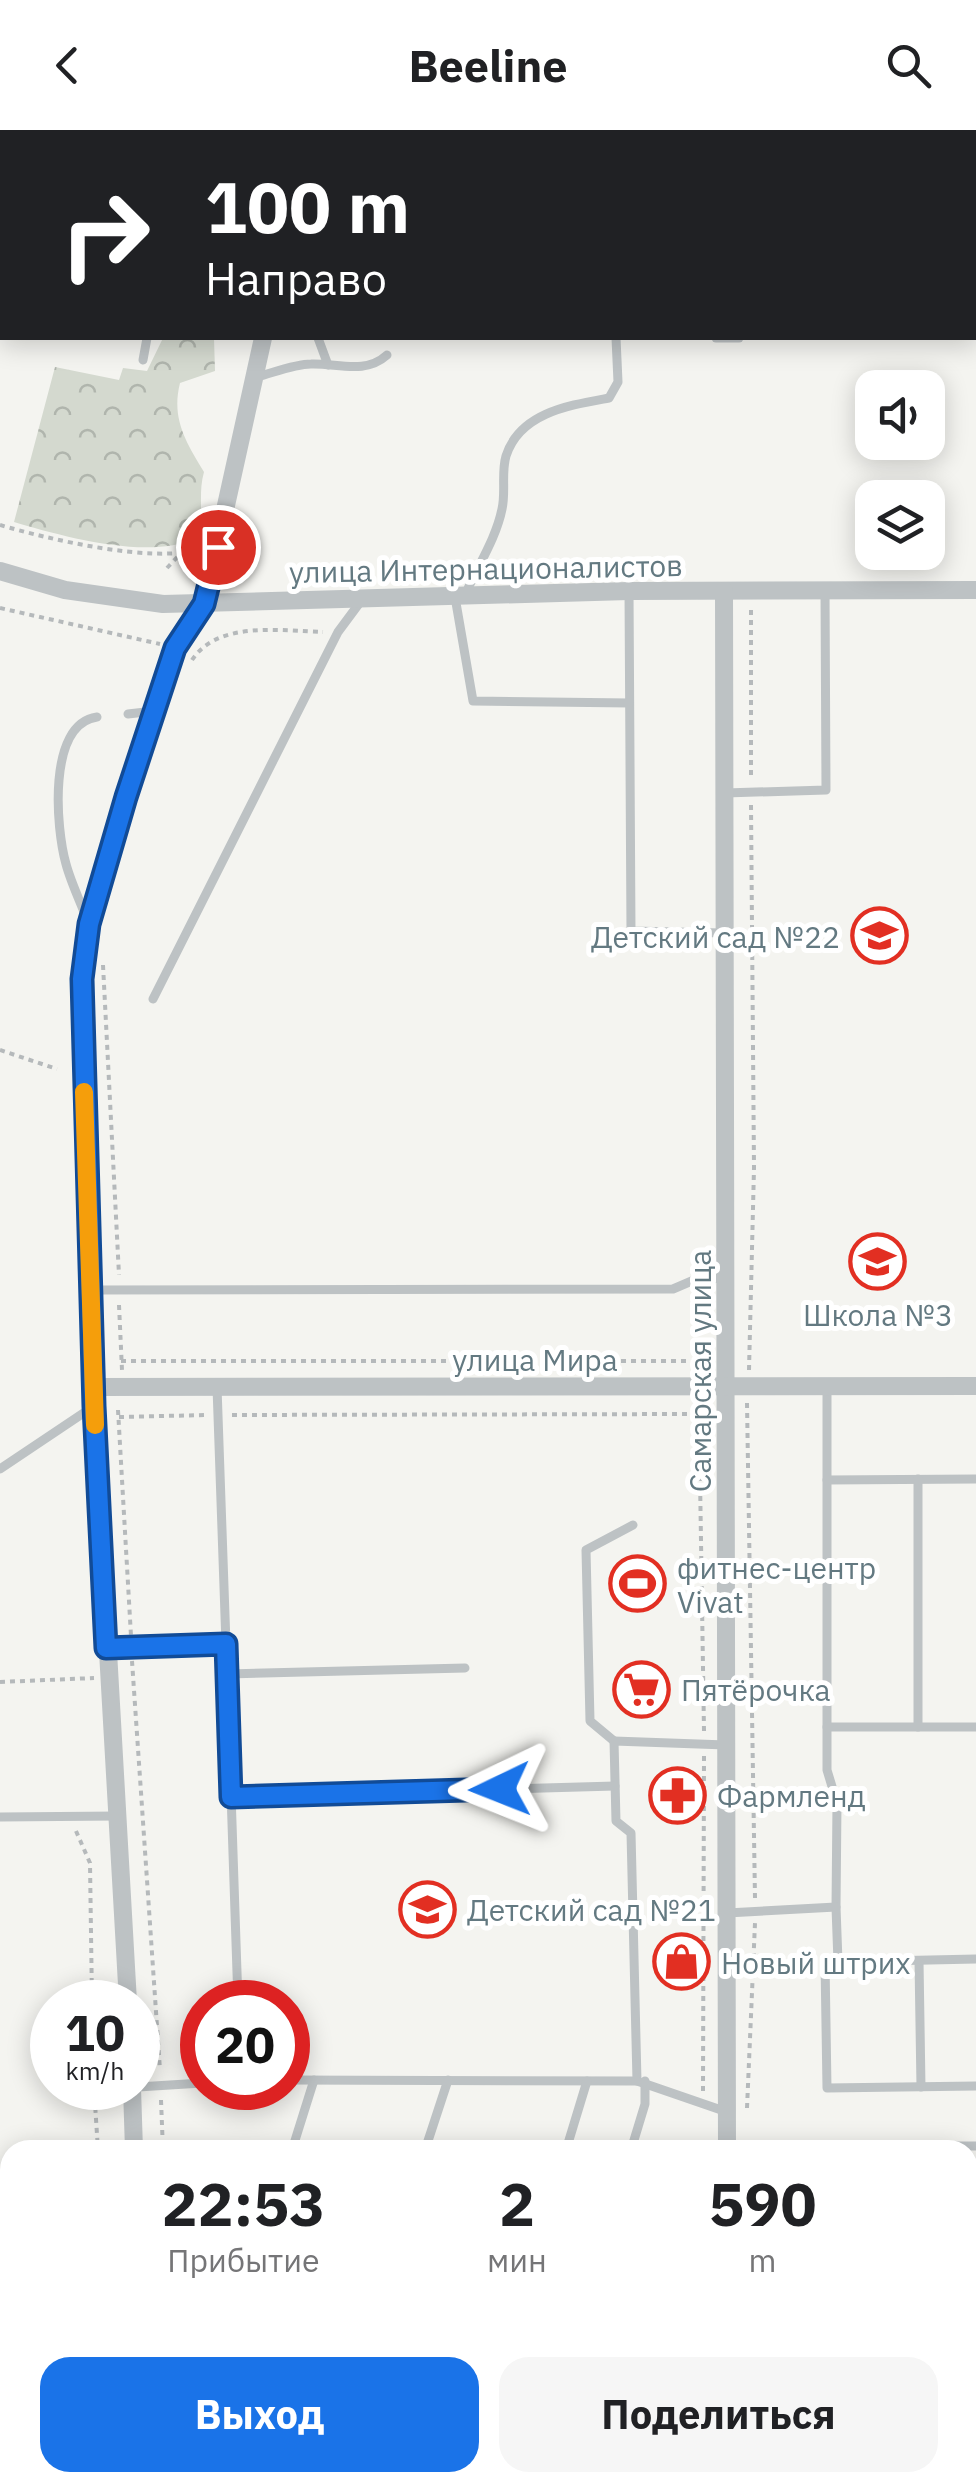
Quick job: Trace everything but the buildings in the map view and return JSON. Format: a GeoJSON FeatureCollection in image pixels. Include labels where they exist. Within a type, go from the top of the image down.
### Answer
{"type":"FeatureCollection","features":[{"type":"Feature","properties":{"kind":"street"},"geometry":{"type":"LineString","coordinates":[[127,1980],[94,1396],[82,979],[89,924],[154,711],[175,648],[204,604],[264,340]]}},
{"type":"Feature","properties":{"kind":"street","name":"улица Интернационалистов"},"geometry":{"type":"LineString","coordinates":[[0,572],[65,590],[204,604],[460,594],[976,590]]}},
{"type":"Feature","properties":{"kind":"street","name":"Самарская улица"},"geometry":{"type":"LineString","coordinates":[[724,591],[727,2140]]}},
{"type":"Feature","properties":{"kind":"street","name":"улица Мира"},"geometry":{"type":"LineString","coordinates":[[94,1396],[217,1386],[976,1386]]}},
{"type":"Feature","properties":{"kind":"street"},"geometry":{"type":"LineString","coordinates":[[134,2110],[134,2140]]}},
{"type":"Feature","properties":{"kind":"lane"},"geometry":{"type":"LineString","coordinates":[[143,360],[147,340]]}},
{"type":"Feature","properties":{"kind":"lane"},"geometry":{"type":"LineString","coordinates":[[319,340],[328,365]]}},
{"type":"Feature","properties":{"kind":"lane"},"geometry":{"type":"LineString","coordinates":[[616,340],[618,382],[609,398],[562,406],[541,416],[526,427],[507,453],[500,516],[460,594],[473,701],[629,703]]}},
{"type":"Feature","properties":{"kind":"lane"},"geometry":{"type":"LineString","coordinates":[[256,377],[306,363],[352,368],[379,362],[386,354]]}},
{"type":"Feature","properties":{"kind":"lane"},"geometry":{"type":"LineString","coordinates":[[725,793],[826,790],[824,589]]}},
{"type":"Feature","properties":{"kind":"lane"},"geometry":{"type":"LineString","coordinates":[[629,591],[631,931],[726,933]]}},
{"type":"Feature","properties":{"kind":"lane"},"geometry":{"type":"LineString","coordinates":[[153,999],[338,632],[362,598]]}},
{"type":"Feature","properties":{"kind":"lane"},"geometry":{"type":"LineString","coordinates":[[128,714],[154,711]]}},
{"type":"Feature","properties":{"kind":"lane"},"geometry":{"type":"LineString","coordinates":[[89,924],[65,862],[58,794],[65,742],[90,718],[97,717]]}},
{"type":"Feature","properties":{"kind":"lane"},"geometry":{"type":"LineString","coordinates":[[90,1290],[673,1289],[701,1278],[727,1279]]}},
{"type":"Feature","properties":{"kind":"lane"},"geometry":{"type":"LineString","coordinates":[[217,1386],[237,1980]]}},
{"type":"Feature","properties":{"kind":"lane"},"geometry":{"type":"LineString","coordinates":[[827,1387],[827,1770],[837,1803],[838,1962]]}},
{"type":"Feature","properties":{"kind":"lane"},"geometry":{"type":"LineString","coordinates":[[0,1468],[94,1396]]}},
{"type":"Feature","properties":{"kind":"lane"},"geometry":{"type":"LineString","coordinates":[[918,1479],[918,1727]]}},
{"type":"Feature","properties":{"kind":"lane"},"geometry":{"type":"LineString","coordinates":[[826,1480],[976,1479]]}},
{"type":"Feature","properties":{"kind":"lane"},"geometry":{"type":"LineString","coordinates":[[633,1526],[586,1550],[590,1722],[614,1741],[726,1745]]}},
{"type":"Feature","properties":{"kind":"lane"},"geometry":{"type":"LineString","coordinates":[[106,1648],[226,1644]]}},
{"type":"Feature","properties":{"kind":"lane"},"geometry":{"type":"LineString","coordinates":[[228,1674],[465,1668]]}},
{"type":"Feature","properties":{"kind":"lane"},"geometry":{"type":"LineString","coordinates":[[827,1727],[976,1727]]}},
{"type":"Feature","properties":{"kind":"lane"},"geometry":{"type":"LineString","coordinates":[[614,1741],[616,1821],[632,1833],[645,2104],[634,2140]]}},
{"type":"Feature","properties":{"kind":"lane"},"geometry":{"type":"LineString","coordinates":[[231,1797],[615,1786]]}},
{"type":"Feature","properties":{"kind":"lane"},"geometry":{"type":"LineString","coordinates":[[0,1817],[118,1816]]}},
{"type":"Feature","properties":{"kind":"lane"},"geometry":{"type":"LineString","coordinates":[[726,1914],[836,1907]]}},
{"type":"Feature","properties":{"kind":"lane"},"geometry":{"type":"LineString","coordinates":[[918,1960],[921,2087]]}},
{"type":"Feature","properties":{"kind":"lane"},"geometry":{"type":"LineString","coordinates":[[976,1960],[825,1962],[827,2088],[976,2086]]}},
{"type":"Feature","properties":{"kind":"lane"},"geometry":{"type":"LineString","coordinates":[[310,2080],[641,2081],[727,2112]]}},
{"type":"Feature","properties":{"kind":"lane"},"geometry":{"type":"LineString","coordinates":[[295,2140],[314,2080]]}},
{"type":"Feature","properties":{"kind":"lane"},"geometry":{"type":"LineString","coordinates":[[429,2140],[448,2080]]}},
{"type":"Feature","properties":{"kind":"lane"},"geometry":{"type":"LineString","coordinates":[[569,2140],[587,2081]]}},
{"type":"Feature","properties":{"kind":"lane"},"geometry":{"type":"LineString","coordinates":[[160,2087],[180,2085]]}},
{"type":"Feature","properties":{"kind":"path"},"geometry":{"type":"LineString","coordinates":[[0,526],[60,542],[182,552],[208,546]]}},
{"type":"Feature","properties":{"kind":"path"},"geometry":{"type":"LineString","coordinates":[[167,568],[182,552]]}},
{"type":"Feature","properties":{"kind":"path"},"geometry":{"type":"LineString","coordinates":[[747,1374],[752,1362],[754,1168],[751,591]]}},
{"type":"Feature","properties":{"kind":"path"},"geometry":{"type":"LineString","coordinates":[[0,608],[160,644]]}},
{"type":"Feature","properties":{"kind":"path"},"geometry":{"type":"LineString","coordinates":[[190,665],[200,649],[227,635],[253,630],[338,632]]}},
{"type":"Feature","properties":{"kind":"path"},"geometry":{"type":"LineString","coordinates":[[103,961],[122,1370]]}},
{"type":"Feature","properties":{"kind":"path"},"geometry":{"type":"LineString","coordinates":[[0,1050],[57,1070]]}},
{"type":"Feature","properties":{"kind":"path"},"geometry":{"type":"LineString","coordinates":[[121,1361],[713,1361]]}},
{"type":"Feature","properties":{"kind":"path"},"geometry":{"type":"LineString","coordinates":[[747,1398],[755,1912],[747,2107]]}},
{"type":"Feature","properties":{"kind":"path"},"geometry":{"type":"LineString","coordinates":[[698,1400],[698,1414]]}},
{"type":"Feature","properties":{"kind":"path"},"geometry":{"type":"LineString","coordinates":[[153,1980],[118,1413],[712,1414]]}},
{"type":"Feature","properties":{"kind":"path"},"geometry":{"type":"LineString","coordinates":[[0,1682],[108,1677]]}},
{"type":"Feature","properties":{"kind":"path"},"geometry":{"type":"LineString","coordinates":[[76,1828],[90,1863],[92,1980]]}},
{"type":"Feature","properties":{"kind":"path"},"geometry":{"type":"LineString","coordinates":[[160,2087],[163,2140]]}},
{"type":"Feature","properties":{"kind":"path"},"geometry":{"type":"LineString","coordinates":[[95,2110],[97,2140]]}},
{"type":"Feature","properties":{"kind":"green space"},"geometry":{"type":"Polygon","coordinates":[[[162,340],[214,340],[215,371],[180,383],[178,396],[182,430],[204,472],[195,538],[176,544],[130,547],[14,522],[55,367],[119,380],[123,368],[147,371],[162,340]]]}},
{"type":"Feature","properties":{"kind":"slow traffic"},"geometry":{"type":"LineString","coordinates":[[84,1092],[95,1425]]}},
{"type":"Feature","properties":{"kind":"place","name":"Детский сад №22"},"geometry":{"type":"Point","coordinates":[879,936]}},
{"type":"Feature","properties":{"kind":"place","name":"Школа №3"},"geometry":{"type":"Point","coordinates":[878,1262]}},
{"type":"Feature","properties":{"kind":"place","name":"фитнес-центр Vivat"},"geometry":{"type":"Point","coordinates":[638,1584]}},
{"type":"Feature","properties":{"kind":"place","name":"Пятёрочка"},"geometry":{"type":"Point","coordinates":[642,1689]}},
{"type":"Feature","properties":{"kind":"place","name":"Фармленд"},"geometry":{"type":"Point","coordinates":[678,1795]}},
{"type":"Feature","properties":{"kind":"place","name":"Детский сад №21"},"geometry":{"type":"Point","coordinates":[428,1909]}},
{"type":"Feature","properties":{"kind":"place","name":"Новый штрих"},"geometry":{"type":"Point","coordinates":[682,1962]}},
{"type":"Feature","properties":{"kind":"route"},"geometry":{"type":"LineString","coordinates":[[218,547],[204,604],[175,648],[126,797],[89,924],[82,979],[94,1406],[106,1648],[226,1644],[231,1797],[500,1789]]}}]}
